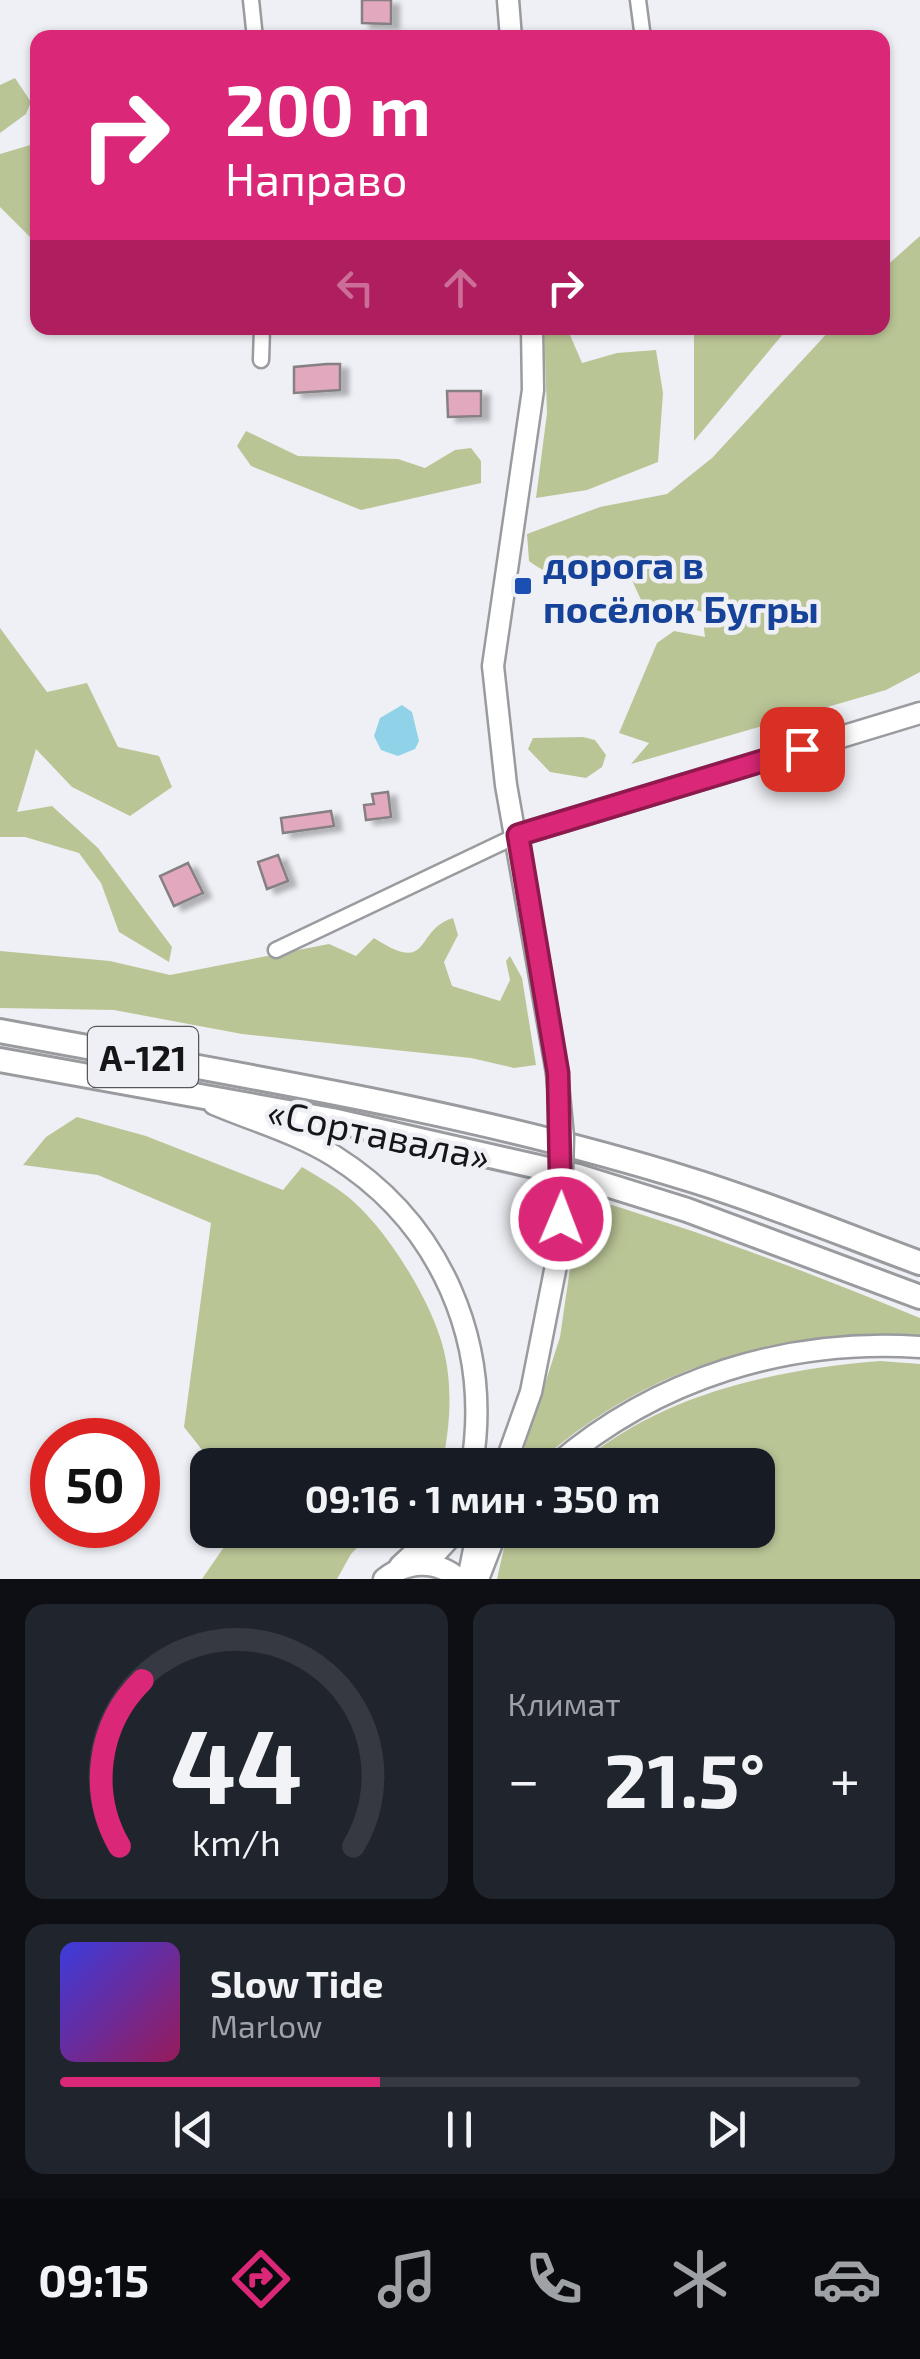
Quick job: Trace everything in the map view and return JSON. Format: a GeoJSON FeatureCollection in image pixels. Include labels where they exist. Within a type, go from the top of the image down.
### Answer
{"type":"FeatureCollection","features":[{"type":"Feature","properties":{"kind":"highway","name":"«Сортавала»"},"geometry":{"type":"LineString","coordinates":[[0,1031],[324,1092],[580,1150],[690,1180],[920,1263]]}},
{"type":"Feature","properties":{"kind":"highway","name":"«Сортавала»"},"geometry":{"type":"LineString","coordinates":[[0,1060],[421,1139],[618,1187],[920,1297]]}},
{"type":"Feature","properties":{"kind":"main road"},"geometry":{"type":"LineString","coordinates":[[508,0],[510,30]]}},
{"type":"Feature","properties":{"kind":"main road"},"geometry":{"type":"LineString","coordinates":[[511,1448],[531,1392],[560,1245],[562,1138],[558,1073],[498,736],[494,644],[527,440],[533,390],[532,335]]}},
{"type":"Feature","properties":{"kind":"main road"},"geometry":{"type":"LineString","coordinates":[[518,835],[920,713]]}},
{"type":"Feature","properties":{"kind":"main road"},"geometry":{"type":"LineString","coordinates":[[194,1096],[334,1156],[366,1179],[405,1218],[435,1259],[467,1331],[480,1395],[474,1448]]}},
{"type":"Feature","properties":{"kind":"main road"},"geometry":{"type":"LineString","coordinates":[[576,1448],[646,1403],[709,1375],[799,1351],[872,1344],[920,1347]]}},
{"type":"Feature","properties":{"kind":"main road"},"geometry":{"type":"LineString","coordinates":[[389,1575],[419,1548]]}},
{"type":"Feature","properties":{"kind":"main road"},"geometry":{"type":"LineString","coordinates":[[389,1575],[426,1564],[441,1548]]}},
{"type":"Feature","properties":{"kind":"main road"},"geometry":{"type":"LineString","coordinates":[[468,1579],[474,1548]]}},
{"type":"Feature","properties":{"kind":"main road"},"geometry":{"type":"LineString","coordinates":[[478,1579],[490,1548]]}},
{"type":"Feature","properties":{"kind":"main road"},"geometry":{"type":"LineString","coordinates":[[426,1564],[459,1579]]}},
{"type":"Feature","properties":{"kind":"street"},"geometry":{"type":"LineString","coordinates":[[252,0],[254,30]]}},
{"type":"Feature","properties":{"kind":"street"},"geometry":{"type":"LineString","coordinates":[[638,0],[641,30]]}},
{"type":"Feature","properties":{"kind":"street"},"geometry":{"type":"LineString","coordinates":[[261,360],[262,335]]}},
{"type":"Feature","properties":{"kind":"street"},"geometry":{"type":"LineString","coordinates":[[276,950],[518,835]]}},
{"type":"Feature","properties":{"kind":"green space"},"geometry":{"type":"Polygon","coordinates":[[[15,78],[30,104],[26,114],[0,133],[0,85],[15,78]]]}},
{"type":"Feature","properties":{"kind":"green space"},"geometry":{"type":"Polygon","coordinates":[[[30,145],[30,237],[0,207],[0,154],[30,145]]]}},
{"type":"Feature","properties":{"kind":"green space"},"geometry":{"type":"Polygon","coordinates":[[[920,236],[920,672],[886,690],[631,764],[649,743],[619,733],[657,643],[674,631],[705,637],[702,612],[691,608],[646,611],[631,578],[608,560],[568,574],[541,569],[529,561],[527,534],[600,507],[667,494],[712,458],[826,335],[890,335],[890,263],[920,236]]]}},
{"type":"Feature","properties":{"kind":"green space"},"geometry":{"type":"Polygon","coordinates":[[[544,335],[570,335],[582,363],[617,353],[656,350],[663,393],[658,462],[587,490],[536,498],[547,413],[544,335]]]}},
{"type":"Feature","properties":{"kind":"green space"},"geometry":{"type":"Polygon","coordinates":[[[694,335],[782,335],[694,441],[694,335]]]}},
{"type":"Feature","properties":{"kind":"green space"},"geometry":{"type":"Polygon","coordinates":[[[246,431],[298,456],[398,459],[425,468],[455,450],[471,448],[481,461],[481,483],[361,510],[251,466],[237,446],[246,431]]]}},
{"type":"Feature","properties":{"kind":"green space"},"geometry":{"type":"Polygon","coordinates":[[[0,628],[47,692],[87,683],[118,747],[159,756],[172,787],[130,816],[72,787],[36,749],[17,812],[52,806],[98,848],[172,947],[169,962],[119,932],[101,883],[79,853],[25,837],[0,837],[0,628]]]}},
{"type":"Feature","properties":{"kind":"green space"},"geometry":{"type":"Polygon","coordinates":[[[533,738],[595,740],[606,755],[602,767],[586,778],[550,772],[528,749],[533,738]]]}},
{"type":"Feature","properties":{"kind":"green space"},"geometry":{"type":"Polygon","coordinates":[[[453,918],[458,935],[444,962],[452,986],[500,1001],[510,980],[506,961],[510,956],[522,978],[536,1065],[514,1068],[471,1058],[242,1034],[114,1010],[0,1008],[0,951],[110,961],[170,975],[329,944],[356,956],[374,938],[393,949],[414,952],[441,924],[453,918]]]}},
{"type":"Feature","properties":{"kind":"green space"},"geometry":{"type":"Polygon","coordinates":[[[77,1117],[146,1136],[283,1190],[302,1167],[342,1192],[392,1246],[430,1311],[447,1365],[449,1422],[445,1448],[201,1448],[184,1427],[211,1223],[98,1175],[23,1165],[46,1137],[77,1117]]]}},
{"type":"Feature","properties":{"kind":"green space"},"geometry":{"type":"Polygon","coordinates":[[[574,1194],[706,1236],[920,1318],[920,1335],[811,1341],[714,1361],[623,1401],[556,1448],[524,1448],[560,1337],[572,1255],[596,1250],[594,1229],[574,1212],[574,1194]]]}},
{"type":"Feature","properties":{"kind":"green space"},"geometry":{"type":"Polygon","coordinates":[[[880,1361],[920,1364],[920,1579],[497,1579],[504,1548],[775,1548],[775,1448],[600,1448],[646,1420],[721,1389],[880,1361]]]}},
{"type":"Feature","properties":{"kind":"green space"},"geometry":{"type":"Polygon","coordinates":[[[223,1548],[357,1548],[337,1579],[202,1579],[223,1548]]]}},
{"type":"Feature","properties":{"kind":"water"},"geometry":{"type":"Polygon","coordinates":[[[402,705],[412,712],[419,741],[415,749],[398,756],[381,750],[374,736],[380,718],[402,705]]]}},
{"type":"Feature","properties":{"kind":"building"},"geometry":{"type":"Polygon","coordinates":[[[362,0],[391,0],[391,24],[362,23],[362,0]]]}},
{"type":"Feature","properties":{"kind":"building"},"geometry":{"type":"Polygon","coordinates":[[[340,364],[340,390],[294,393],[294,367],[340,364]]]}},
{"type":"Feature","properties":{"kind":"building"},"geometry":{"type":"Polygon","coordinates":[[[447,391],[481,391],[481,416],[448,417],[447,391]]]}},
{"type":"Feature","properties":{"kind":"building"},"geometry":{"type":"Polygon","coordinates":[[[388,792],[391,817],[366,820],[364,805],[374,804],[372,794],[388,792]]]}},
{"type":"Feature","properties":{"kind":"building"},"geometry":{"type":"Polygon","coordinates":[[[331,811],[334,826],[283,833],[281,818],[331,811]]]}},
{"type":"Feature","properties":{"kind":"building"},"geometry":{"type":"Polygon","coordinates":[[[278,855],[288,881],[267,889],[258,862],[278,855]]]}},
{"type":"Feature","properties":{"kind":"building"},"geometry":{"type":"Polygon","coordinates":[[[188,863],[203,893],[174,906],[160,876],[188,863]]]}},
{"type":"Feature","properties":{"kind":"place","name":"дорога в посёлок Бугры"},"geometry":{"type":"Point","coordinates":[523,586]}},
{"type":"Feature","properties":{"kind":"route"},"geometry":{"type":"LineString","coordinates":[[561,1219],[558,1073],[518,835],[802,749]]}}]}
